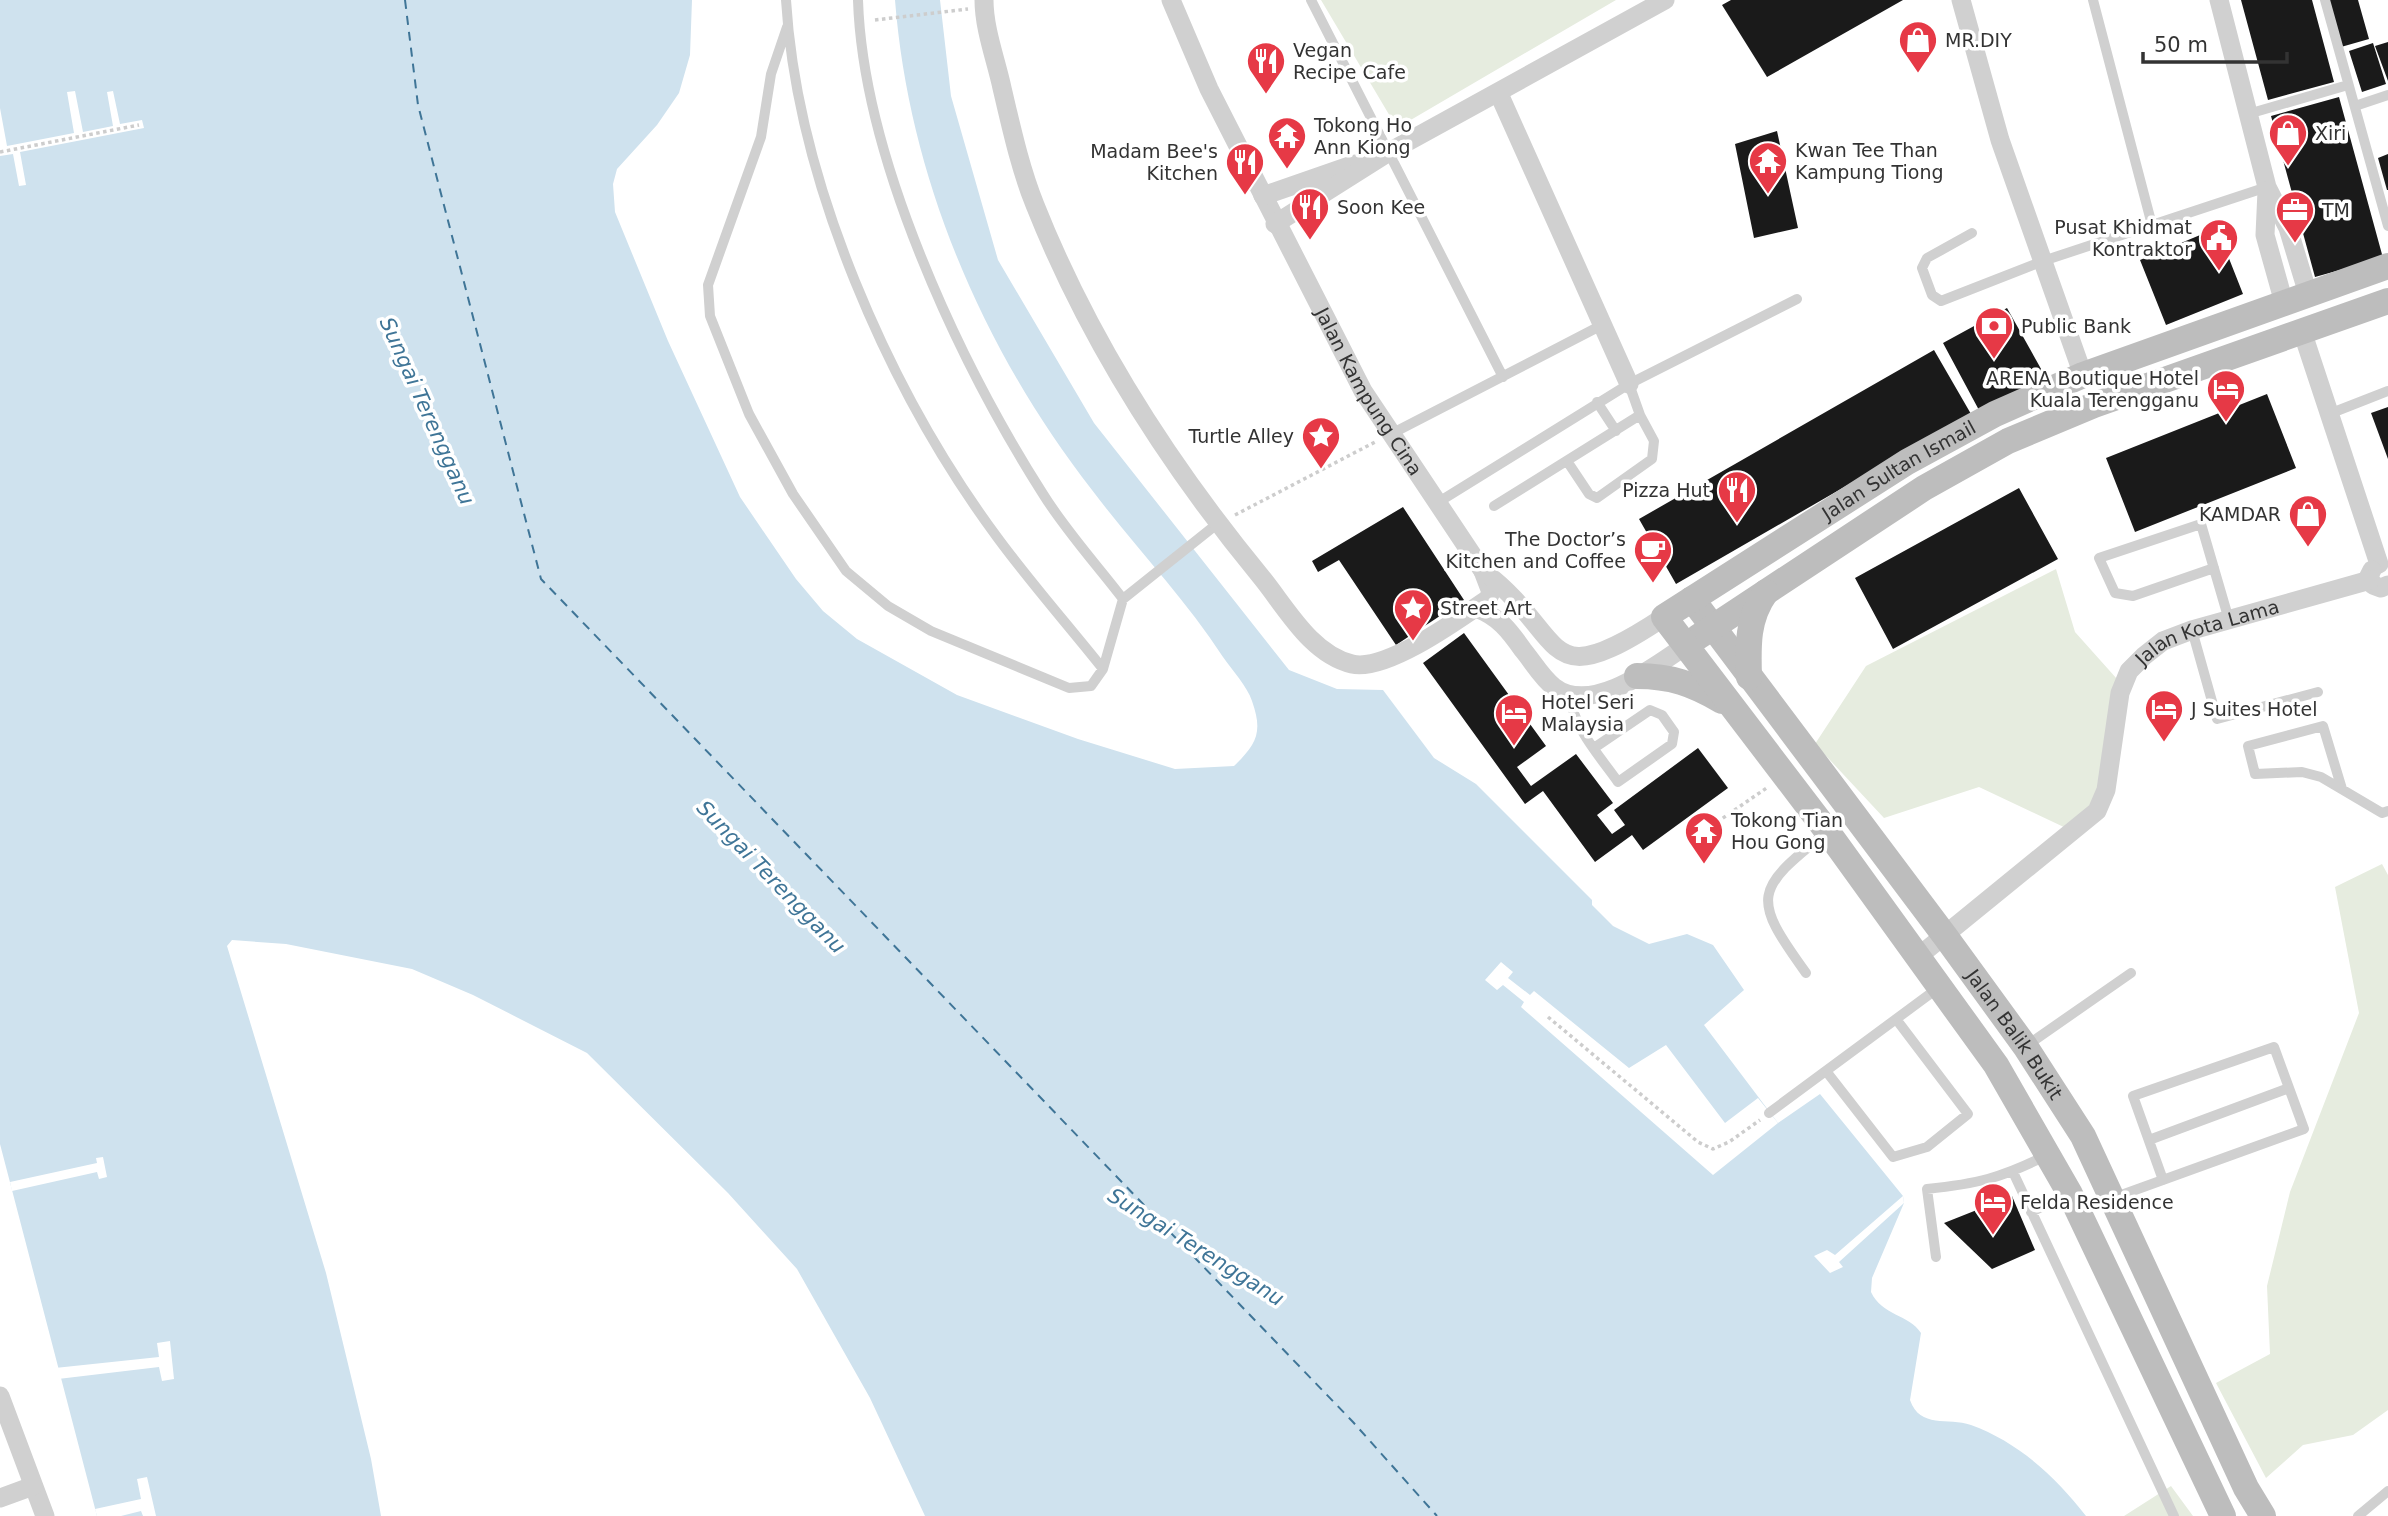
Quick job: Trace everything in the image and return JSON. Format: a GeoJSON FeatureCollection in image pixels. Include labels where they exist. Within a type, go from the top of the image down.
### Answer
{"type":"FeatureCollection","features":[{"type":"Feature","properties":{"kind":"main road","name":"Jalan Sultan Ismail"},"geometry":{"type":"LineString","coordinates":[[1664,617],[1907,462],[1995,414],[2083,374],[2388,266]]}},
{"type":"Feature","properties":{"kind":"main road","name":"Jalan Sultan Ismail"},"geometry":{"type":"LineString","coordinates":[[1685,646],[1924,488],[2008,440],[2094,405],[2388,301]]}},
{"type":"Feature","properties":{"kind":"main road"},"geometry":{"type":"LineString","coordinates":[[1749,677],[1748,641],[1755,607],[1766,592]]}},
{"type":"Feature","properties":{"kind":"main road","name":"Jalan Balik Bukit"},"geometry":{"type":"LineString","coordinates":[[1692,599],[1945,936],[2025,1046],[2083,1136],[2246,1488],[2263,1516]]}},
{"type":"Feature","properties":{"kind":"main road","name":"Jalan Balik Bukit"},"geometry":{"type":"LineString","coordinates":[[1664,617],[1827,831],[1996,1065],[2050,1154],[2223,1516]]}},
{"type":"Feature","properties":{"kind":"main road"},"geometry":{"type":"LineString","coordinates":[[1637,676],[1666,676],[1683,680],[1730,705]]}},
{"type":"Feature","properties":{"kind":"street"},"geometry":{"type":"LineString","coordinates":[[984,0],[1010,122],[1033,202],[1078,305],[1140,412],[1217,524],[1322,652],[1353,664],[1375,663],[1431,638],[1476,608],[1492,592],[1483,571]]}},
{"type":"Feature","properties":{"kind":"street","name":"Jalan Kampung Cina"},"geometry":{"type":"LineString","coordinates":[[1171,0],[1209,89],[1363,391],[1483,571],[1509,590],[1548,642],[1563,654],[1577,658],[1604,652],[1664,617]]}},
{"type":"Feature","properties":{"kind":"street"},"geometry":{"type":"LineString","coordinates":[[1275,223],[1389,152],[1499,94],[1665,0]]}},
{"type":"Feature","properties":{"kind":"street"},"geometry":{"type":"LineString","coordinates":[[1961,0],[2000,140],[2083,374]]}},
{"type":"Feature","properties":{"kind":"street"},"geometry":{"type":"LineString","coordinates":[[2218,1],[2267,187],[2265,235],[2296,299]]}},
{"type":"Feature","properties":{"kind":"street"},"geometry":{"type":"LineString","coordinates":[[1499,94],[1629,384]]}},
{"type":"Feature","properties":{"kind":"street"},"geometry":{"type":"LineString","coordinates":[[1263,196],[1389,152]]}},
{"type":"Feature","properties":{"kind":"street"},"geometry":{"type":"LineString","coordinates":[[2302,331],[2383,581]]}},
{"type":"Feature","properties":{"kind":"street","name":"Jalan Kota Lama"},"geometry":{"type":"LineString","coordinates":[[1919,956],[2082,827],[2097,811],[2106,790],[2120,693],[2129,671],[2163,641],[2192,629],[2383,581]]}},
{"type":"Feature","properties":{"kind":"street"},"geometry":{"type":"LineString","coordinates":[[1476,608],[1502,621],[1544,678],[1570,696],[1590,697],[1637,676],[1685,646]]}},
{"type":"Feature","properties":{"kind":"street"},"geometry":{"type":"LineString","coordinates":[[0,1396],[6,1436],[33,1486],[45,1516]]}},
{"type":"Feature","properties":{"kind":"street"},"geometry":{"type":"LineString","coordinates":[[0,1498],[33,1486]]}},
{"type":"Feature","properties":{"kind":"lane"},"geometry":{"type":"LineString","coordinates":[[786,0],[787,27],[806,127],[839,243],[883,344],[937,446],[996,536],[1103,669]]}},
{"type":"Feature","properties":{"kind":"lane"},"geometry":{"type":"LineString","coordinates":[[858,0],[873,108],[906,215],[948,317],[995,414],[1044,496],[1123,600]]}},
{"type":"Feature","properties":{"kind":"lane"},"geometry":{"type":"LineString","coordinates":[[1311,0],[1503,377]]}},
{"type":"Feature","properties":{"kind":"lane"},"geometry":{"type":"LineString","coordinates":[[2093,0],[2152,225]]}},
{"type":"Feature","properties":{"kind":"lane"},"geometry":{"type":"LineString","coordinates":[[2325,0],[2388,226]]}},
{"type":"Feature","properties":{"kind":"lane"},"geometry":{"type":"LineString","coordinates":[[787,27],[771,74],[761,137],[708,285],[710,316],[750,414],[793,494],[846,571],[888,606],[931,631],[1069,688],[1091,685],[1103,669],[1123,600],[1217,524]]}},
{"type":"Feature","properties":{"kind":"lane"},"geometry":{"type":"LineString","coordinates":[[2248,114],[2348,85]]}},
{"type":"Feature","properties":{"kind":"lane"},"geometry":{"type":"LineString","coordinates":[[2355,106],[2388,94]]}},
{"type":"Feature","properties":{"kind":"lane"},"geometry":{"type":"LineString","coordinates":[[1972,233],[1927,258],[1922,268],[1932,295],[1941,301],[2043,261],[2267,187]]}},
{"type":"Feature","properties":{"kind":"lane"},"geometry":{"type":"LineString","coordinates":[[1437,503],[1597,402],[1797,299]]}},
{"type":"Feature","properties":{"kind":"lane"},"geometry":{"type":"LineString","coordinates":[[1391,434],[1602,325]]}},
{"type":"Feature","properties":{"kind":"lane"},"geometry":{"type":"LineString","coordinates":[[1567,461],[1589,495],[1597,498],[1652,459],[1654,441],[1640,415],[1629,384]]}},
{"type":"Feature","properties":{"kind":"lane"},"geometry":{"type":"LineString","coordinates":[[2329,414],[2388,391]]}},
{"type":"Feature","properties":{"kind":"lane"},"geometry":{"type":"LineString","coordinates":[[1597,402],[1616,431]]}},
{"type":"Feature","properties":{"kind":"lane"},"geometry":{"type":"LineString","coordinates":[[1494,506],[1640,415]]}},
{"type":"Feature","properties":{"kind":"lane"},"geometry":{"type":"LineString","coordinates":[[2214,569],[2133,596],[2115,593],[2099,558],[2201,524],[2229,620]]}},
{"type":"Feature","properties":{"kind":"lane"},"geometry":{"type":"LineString","coordinates":[[2192,629],[2217,719],[2318,692]]}},
{"type":"Feature","properties":{"kind":"lane"},"geometry":{"type":"LineString","coordinates":[[1570,696],[1573,716],[1594,748],[1618,782],[1622,782],[1672,744],[1674,732],[1662,715],[1650,710],[1594,748]]}},
{"type":"Feature","properties":{"kind":"lane"},"geometry":{"type":"LineString","coordinates":[[2342,789],[2323,726],[2248,746],[2255,774],[2302,772],[2321,777],[2382,813],[2388,811]]}},
{"type":"Feature","properties":{"kind":"lane"},"geometry":{"type":"LineString","coordinates":[[1806,973],[1774,929],[1768,898],[1774,879],[1784,866],[1827,831]]}},
{"type":"Feature","properties":{"kind":"lane"},"geometry":{"type":"LineString","coordinates":[[2025,1046],[2131,973]]}},
{"type":"Feature","properties":{"kind":"lane"},"geometry":{"type":"LineString","coordinates":[[1769,1113],[1941,986]]}},
{"type":"Feature","properties":{"kind":"lane"},"geometry":{"type":"LineString","coordinates":[[1826,1071],[1893,1157],[1927,1147],[1968,1114],[1896,1019]]}},
{"type":"Feature","properties":{"kind":"lane"},"geometry":{"type":"LineString","coordinates":[[2113,1198],[2163,1180],[2304,1129],[2274,1047],[2133,1097],[2163,1180]]}},
{"type":"Feature","properties":{"kind":"lane"},"geometry":{"type":"LineString","coordinates":[[2149,1140],[2289,1088]]}},
{"type":"Feature","properties":{"kind":"lane"},"geometry":{"type":"LineString","coordinates":[[1936,1257],[1927,1189],[1978,1184],[2013,1172],[2050,1154]]}},
{"type":"Feature","properties":{"kind":"lane"},"geometry":{"type":"LineString","coordinates":[[2013,1172],[2174,1516]]}},
{"type":"Feature","properties":{"kind":"lane"},"geometry":{"type":"LineString","coordinates":[[2031,1212],[2070,1194]]}},
{"type":"Feature","properties":{"kind":"lane"},"geometry":{"type":"LineString","coordinates":[[2358,1516],[2388,1491]]}},
{"type":"Feature","properties":{"kind":"path"},"geometry":{"type":"LineString","coordinates":[[889,19],[951,11]]}},
{"type":"Feature","properties":{"kind":"path"},"geometry":{"type":"LineString","coordinates":[[0,152],[139,125]]}},
{"type":"Feature","properties":{"kind":"path"},"geometry":{"type":"LineString","coordinates":[[1217,524],[1391,434]]}},
{"type":"Feature","properties":{"kind":"path"},"geometry":{"type":"LineString","coordinates":[[1694,838],[1784,775]]}},
{"type":"Feature","properties":{"kind":"path"},"geometry":{"type":"LineString","coordinates":[[1548,1017],[1698,1142],[1713,1149],[1729,1142],[1769,1113]]}},
{"type":"Feature","properties":{"kind":"shaded area"},"geometry":{"type":"Polygon","coordinates":[[[1321,0],[1616,0],[1397,128],[1321,0]]]}},
{"type":"Feature","properties":{"kind":"shaded area"},"geometry":{"type":"Polygon","coordinates":[[[2056,569],[2075,632],[2117,679],[2097,798],[2068,829],[1979,787],[1884,818],[1815,744],[1866,666],[2056,569]]]}},
{"type":"Feature","properties":{"kind":"shaded area"},"geometry":{"type":"Polygon","coordinates":[[[2382,864],[2388,875],[2388,1410],[2353,1435],[2303,1445],[2266,1478],[2216,1383],[2270,1354],[2267,1286],[2290,1192],[2359,1013],[2335,887],[2382,864]]]}},
{"type":"Feature","properties":{"kind":"shaded area"},"geometry":{"type":"Polygon","coordinates":[[[2171,1486],[2193,1516],[2124,1516],[2171,1486]]]}},
{"type":"Feature","properties":{"kind":"water","name":"Sungai Terengganu"},"geometry":{"type":"Polygon","coordinates":[[[0,0],[692,0],[690,55],[679,93],[657,125],[617,169],[613,184],[615,212],[668,341],[740,497],[796,579],[823,611],[857,639],[957,695],[1078,739],[1175,769],[1234,766],[1256,737],[1257,721],[1247,690],[1192,614],[1108,511],[1053,436],[1017,379],[985,320],[958,259],[916,132],[903,66],[895,0],[940,0],[951,96],[998,260],[1094,423],[1289,670],[1337,689],[1383,690],[1434,758],[1476,784],[1592,900],[1592,905],[1613,926],[1649,944],[1687,934],[1713,945],[1744,990],[1704,1025],[1778,1123],[1820,1094],[1903,1196],[1904,1203],[1872,1278],[1871,1292],[1888,1311],[1910,1322],[1921,1333],[1910,1400],[1915,1409],[1928,1419],[1971,1425],[2005,1441],[2035,1462],[2086,1516],[925,1516],[870,1398],[797,1269],[728,1193],[587,1053],[473,995],[412,969],[286,944],[232,940],[227,946],[326,1273],[371,1459],[381,1516],[97,1516],[0,1144],[0,0]]]}},
{"type":"Feature","properties":{"kind":"pier"},"geometry":{"type":"Polygon","coordinates":[[[75,91],[83,132],[113,126],[107,92],[113,91],[120,124],[142,120],[144,128],[20,152],[26,185],[19,186],[13,154],[0,156],[0,108],[7,146],[74,133],[67,92],[75,91]]]}},
{"type":"Feature","properties":{"kind":"pier"},"geometry":{"type":"Polygon","coordinates":[[[1501,962],[1513,972],[1508,978],[1530,995],[1534,991],[1629,1068],[1666,1045],[1725,1123],[1758,1098],[1778,1123],[1713,1175],[1521,1007],[1524,1002],[1503,985],[1497,990],[1485,980],[1501,962]]]}},
{"type":"Feature","properties":{"kind":"pier"},"geometry":{"type":"Polygon","coordinates":[[[103,1157],[107,1177],[99,1179],[97,1172],[12,1191],[10,1182],[97,1163],[96,1158],[103,1157]]]}},
{"type":"Feature","properties":{"kind":"pier"},"geometry":{"type":"Polygon","coordinates":[[[1903,1196],[1904,1203],[1839,1262],[1843,1267],[1830,1273],[1814,1256],[1827,1250],[1835,1255],[1903,1196]]]}},
{"type":"Feature","properties":{"kind":"pier"},"geometry":{"type":"Polygon","coordinates":[[[170,1341],[174,1379],[162,1381],[159,1367],[58,1379],[55,1368],[159,1357],[157,1343],[170,1341]]]}},
{"type":"Feature","properties":{"kind":"pier"},"geometry":{"type":"Polygon","coordinates":[[[147,1477],[156,1516],[143,1516],[141,1511],[121,1516],[97,1516],[95,1509],[141,1499],[137,1479],[147,1477]]]}},
{"type":"Feature","properties":{"kind":"building"},"geometry":{"type":"Polygon","coordinates":[[[1731,0],[1903,0],[1767,77],[1722,5],[1731,0]]]}},
{"type":"Feature","properties":{"kind":"building"},"geometry":{"type":"Polygon","coordinates":[[[2241,0],[2312,0],[2334,82],[2268,100],[2241,0]]]}},
{"type":"Feature","properties":{"kind":"building"},"geometry":{"type":"Polygon","coordinates":[[[2329,0],[2358,0],[2369,39],[2341,47],[2329,0]]]}},
{"type":"Feature","properties":{"kind":"building"},"geometry":{"type":"Polygon","coordinates":[[[2388,42],[2388,81],[2375,46],[2388,42]]]}},
{"type":"Feature","properties":{"kind":"building"},"geometry":{"type":"Polygon","coordinates":[[[2373,43],[2386,84],[2362,92],[2349,51],[2373,43]]]}},
{"type":"Feature","properties":{"kind":"building"},"geometry":{"type":"Polygon","coordinates":[[[2339,97],[2383,258],[2315,277],[2271,116],[2339,97]]]}},
{"type":"Feature","properties":{"kind":"building","name":"Kwan Tee Than Kampung Tiong"},"geometry":{"type":"Polygon","coordinates":[[[1777,131],[1798,228],[1754,238],[1735,144],[1777,131]]]}},
{"type":"Feature","properties":{"kind":"building"},"geometry":{"type":"Polygon","coordinates":[[[2388,154],[2388,190],[2387,190],[2378,158],[2388,154]]]}},
{"type":"Feature","properties":{"kind":"building"},"geometry":{"type":"Polygon","coordinates":[[[2217,228],[2243,294],[2166,325],[2140,260],[2217,228]]]}},
{"type":"Feature","properties":{"kind":"building","name":"Public Bank"},"geometry":{"type":"Polygon","coordinates":[[[2007,308],[2045,376],[1980,412],[1943,343],[2007,308]]]}},
{"type":"Feature","properties":{"kind":"building"},"geometry":{"type":"Polygon","coordinates":[[[1934,350],[1971,414],[1676,584],[1639,519],[1934,350]]]}},
{"type":"Feature","properties":{"kind":"building"},"geometry":{"type":"Polygon","coordinates":[[[2267,394],[2296,468],[2135,532],[2106,458],[2267,394]]]}},
{"type":"Feature","properties":{"kind":"building"},"geometry":{"type":"Polygon","coordinates":[[[2388,407],[2388,459],[2371,413],[2388,407]]]}},
{"type":"Feature","properties":{"kind":"building"},"geometry":{"type":"Polygon","coordinates":[[[2019,488],[2058,559],[1893,649],[1855,578],[2019,488]]]}},
{"type":"Feature","properties":{"kind":"building"},"geometry":{"type":"Polygon","coordinates":[[[1403,507],[1464,600],[1396,645],[1339,560],[1318,572],[1312,561],[1403,507]]]}},
{"type":"Feature","properties":{"kind":"building","name":"Hotel Seri Malaysia"},"geometry":{"type":"Polygon","coordinates":[[[1464,633],[1546,746],[1517,767],[1531,786],[1576,754],[1613,803],[1597,815],[1612,834],[1625,825],[1614,810],[1698,748],[1728,788],[1643,850],[1632,835],[1595,862],[1543,791],[1525,804],[1423,663],[1464,633]]]}},
{"type":"Feature","properties":{"kind":"building","name":"Felda Residence"},"geometry":{"type":"Polygon","coordinates":[[[2012,1196],[2035,1250],[1992,1269],[1944,1223],[2012,1196]]]}},
{"type":"Feature","properties":{"kind":"ferry route"},"geometry":{"type":"LineString","coordinates":[[405,0],[418,105],[541,579],[1353,1422],[1437,1516]]}},
{"type":"Feature","properties":{"kind":"place","name":"MR.DIY"},"geometry":{"type":"Point","coordinates":[1918,74]}},
{"type":"Feature","properties":{"kind":"place","name":"Vegan Recipe Cafe"},"geometry":{"type":"Point","coordinates":[1266,95]}},
{"type":"Feature","properties":{"kind":"place","name":"Xiri"},"geometry":{"type":"Point","coordinates":[2288,167]}},
{"type":"Feature","properties":{"kind":"place","name":"Tokong Ho Ann Kiong"},"geometry":{"type":"Point","coordinates":[1287,170]}},
{"type":"Feature","properties":{"kind":"place","name":"Kwan Tee Than Kampung Tiong"},"geometry":{"type":"Point","coordinates":[1768,195]}},
{"type":"Feature","properties":{"kind":"place","name":"Madam Bee's Kitchen"},"geometry":{"type":"Point","coordinates":[1245,196]}},
{"type":"Feature","properties":{"kind":"place","name":"Soon Kee"},"geometry":{"type":"Point","coordinates":[1310,241]}},
{"type":"Feature","properties":{"kind":"place","name":"TM"},"geometry":{"type":"Point","coordinates":[2295,244]}},
{"type":"Feature","properties":{"kind":"place","name":"Pusat Khidmat Kontraktor"},"geometry":{"type":"Point","coordinates":[2219,272]}},
{"type":"Feature","properties":{"kind":"place","name":"Public Bank"},"geometry":{"type":"Point","coordinates":[1994,360]}},
{"type":"Feature","properties":{"kind":"place","name":"ARENA Boutique Hotel Kuala Terengganu"},"geometry":{"type":"Point","coordinates":[2226,423]}},
{"type":"Feature","properties":{"kind":"place","name":"Turtle Alley"},"geometry":{"type":"Point","coordinates":[1321,470]}},
{"type":"Feature","properties":{"kind":"place","name":"Pizza Hut"},"geometry":{"type":"Point","coordinates":[1737,524]}},
{"type":"Feature","properties":{"kind":"place","name":"KAMDAR"},"geometry":{"type":"Point","coordinates":[2308,548]}},
{"type":"Feature","properties":{"kind":"place","name":"The Doctor’s Kitchen and Coffee"},"geometry":{"type":"Point","coordinates":[1653,584]}},
{"type":"Feature","properties":{"kind":"place","name":"Street Art"},"geometry":{"type":"Point","coordinates":[1413,642]}},
{"type":"Feature","properties":{"kind":"place","name":"J Suites Hotel"},"geometry":{"type":"Point","coordinates":[2164,743]}},
{"type":"Feature","properties":{"kind":"place","name":"Hotel Seri Malaysia"},"geometry":{"type":"Point","coordinates":[1514,747]}},
{"type":"Feature","properties":{"kind":"place","name":"Tokong Tian Hou Gong"},"geometry":{"type":"Point","coordinates":[1704,865]}},
{"type":"Feature","properties":{"kind":"place","name":"Felda Residence"},"geometry":{"type":"Point","coordinates":[1993,1236]}}]}
